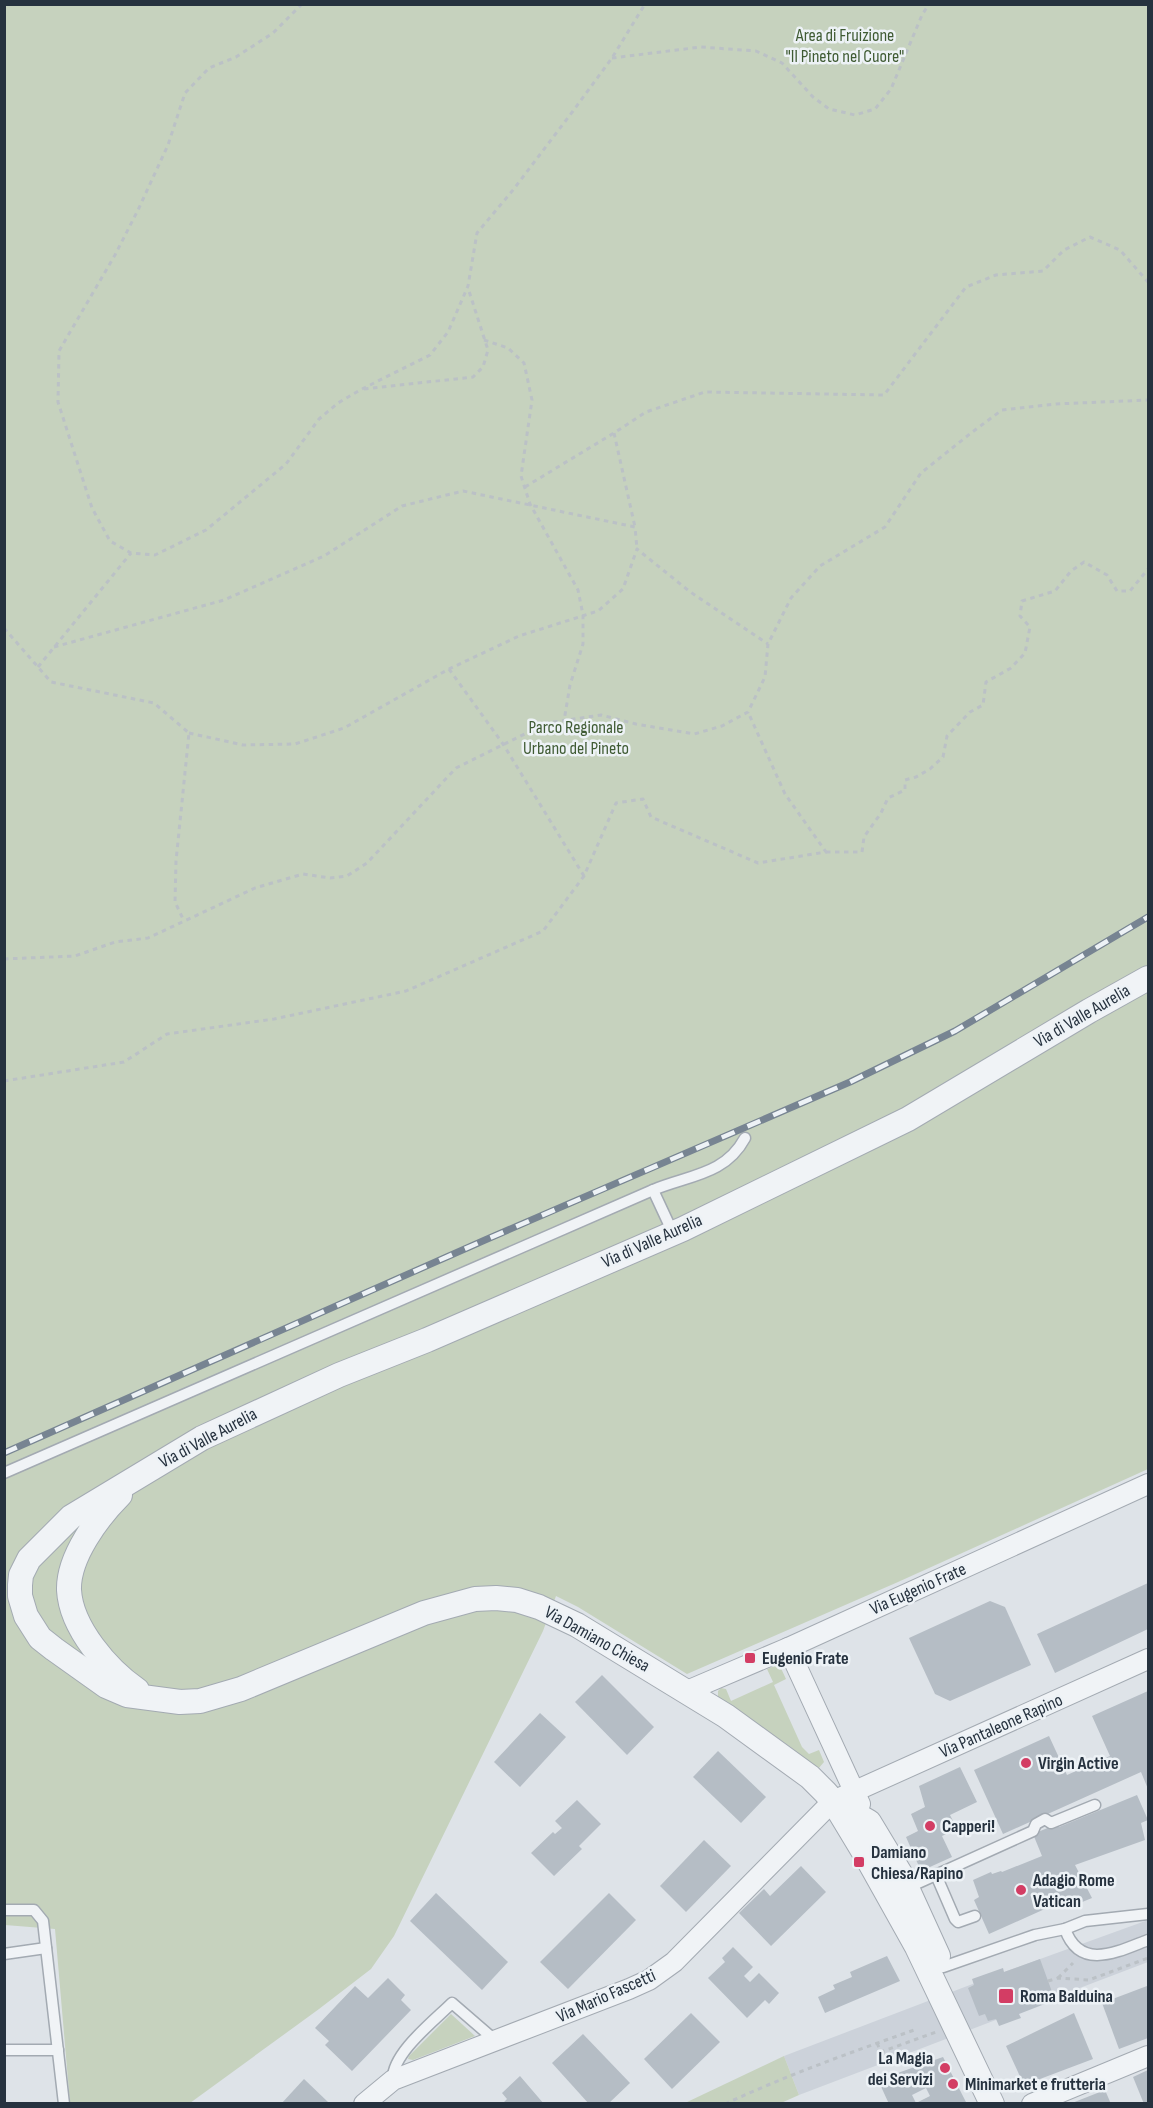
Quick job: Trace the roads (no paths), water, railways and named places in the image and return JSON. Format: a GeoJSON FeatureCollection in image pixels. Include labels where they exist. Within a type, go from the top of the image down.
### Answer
{"type":"FeatureCollection","features":[{"type":"Feature","properties":{"kind":"street","name":"Via di Valle Aurelia"},"geometry":{"type":"LineString","coordinates":[[20,1585],[21,1575],[29,1560],[71,1517],[202,1438],[339,1375],[427,1340],[673,1233],[908,1119],[1089,1011],[1149,978]]}},
{"type":"Feature","properties":{"kind":"street","name":"Via di Valle Aurelia"},"geometry":{"type":"LineString","coordinates":[[69,1590],[74,1561],[86,1540],[105,1510],[140,1474]]}},
{"type":"Feature","properties":{"kind":"street","name":"Via Eugenio Frate"},"geometry":{"type":"LineString","coordinates":[[687,1691],[788,1648],[1149,1484]]}},
{"type":"Feature","properties":{"kind":"street","name":"Via Damiano Chiesa"},"geometry":{"type":"LineString","coordinates":[[20,1585],[20,1596],[26,1616],[40,1638],[54,1649],[106,1686],[127,1695],[180,1702],[200,1701],[222,1695],[295,1668],[424,1613],[452,1604],[485,1598],[517,1600],[549,1611],[598,1637],[735,1722],[810,1777],[844,1797],[870,1822],[908,1888],[943,1967],[952,2001]]}},
{"type":"Feature","properties":{"kind":"street","name":"Via Damiano Chiesa"},"geometry":{"type":"LineString","coordinates":[[69,1590],[75,1613],[84,1632],[107,1665],[121,1679],[159,1700]]}},
{"type":"Feature","properties":{"kind":"street","name":"Via Damiano Chiesa"},"geometry":{"type":"LineString","coordinates":[[788,1648],[844,1797],[901,1918],[952,2001]]}},
{"type":"Feature","properties":{"kind":"street","name":"Via Pantaleone Rapino"},"geometry":{"type":"LineString","coordinates":[[844,1797],[1149,1659]]}},
{"type":"Feature","properties":{"kind":"street","name":"Via Mario Fascetti"},"geometry":{"type":"LineString","coordinates":[[364,2103],[393,2080],[629,1989],[663,1971],[844,1797]]}},
{"type":"Feature","properties":{"kind":"street"},"geometry":{"type":"LineString","coordinates":[[952,2001],[992,2103]]}},
{"type":"Feature","properties":{"kind":"street"},"geometry":{"type":"LineString","coordinates":[[952,2001],[1010,2103]]}},
{"type":"Feature","properties":{"kind":"street"},"geometry":{"type":"LineString","coordinates":[[1032,2103],[1149,2056]]}},
{"type":"Feature","properties":{"kind":"lane"},"geometry":{"type":"LineString","coordinates":[[4,1473],[653,1190],[721,1166],[732,1157],[745,1138]]}},
{"type":"Feature","properties":{"kind":"lane"},"geometry":{"type":"LineString","coordinates":[[653,1190],[673,1233]]}},
{"type":"Feature","properties":{"kind":"lane"},"geometry":{"type":"LineString","coordinates":[[908,1888],[1033,1831],[1036,1824],[1045,1819],[1052,1823],[1095,1805]]}},
{"type":"Feature","properties":{"kind":"lane"},"geometry":{"type":"LineString","coordinates":[[936,1875],[954,1919],[958,1922],[975,1916]]}},
{"type":"Feature","properties":{"kind":"lane"},"geometry":{"type":"LineString","coordinates":[[4,1910],[34,1910],[43,1921],[64,2103]]}},
{"type":"Feature","properties":{"kind":"lane"},"geometry":{"type":"LineString","coordinates":[[943,1967],[1035,1935],[1065,1929],[1085,1920],[1149,1914]]}},
{"type":"Feature","properties":{"kind":"lane"},"geometry":{"type":"LineString","coordinates":[[1065,1929],[1071,1941],[1089,1955],[1102,1956],[1149,1940]]}},
{"type":"Feature","properties":{"kind":"lane"},"geometry":{"type":"LineString","coordinates":[[4,1954],[46,1948]]}},
{"type":"Feature","properties":{"kind":"lane"},"geometry":{"type":"LineString","coordinates":[[393,2080],[393,2070],[400,2056],[452,2003],[496,2041]]}},
{"type":"Feature","properties":{"kind":"lane"},"geometry":{"type":"LineString","coordinates":[[4,2050],[58,2050]]}},
{"type":"Feature","properties":{"kind":"railway"},"geometry":{"type":"LineString","coordinates":[[4,1453],[485,1240],[850,1082],[955,1031],[1148,917]]}},
{"type":"Feature","properties":{"kind":"place","name":"Eugenio Frate"},"geometry":{"type":"Point","coordinates":[750,1658]}},
{"type":"Feature","properties":{"kind":"place","name":"Virgin Active"},"geometry":{"type":"Point","coordinates":[1026,1763]}},
{"type":"Feature","properties":{"kind":"place","name":"Capperi!"},"geometry":{"type":"Point","coordinates":[930,1826]}},
{"type":"Feature","properties":{"kind":"place","name":"Damiano Chiesa/Rapino"},"geometry":{"type":"Point","coordinates":[859,1862]}},
{"type":"Feature","properties":{"kind":"place","name":"Adagio Rome Vatican"},"geometry":{"type":"Point","coordinates":[1021,1890]}},
{"type":"Feature","properties":{"kind":"place","name":"Roma Balduina"},"geometry":{"type":"Point","coordinates":[1006,1996]}},
{"type":"Feature","properties":{"kind":"place","name":"La Magia dei Servizi"},"geometry":{"type":"Point","coordinates":[945,2068]}},
{"type":"Feature","properties":{"kind":"place","name":"Minimarket e frutteria"},"geometry":{"type":"Point","coordinates":[953,2084]}},
{"type":"Feature","properties":{"kind":"park label","name":"Area di Fruizione \"Il Pineto nel Cuore\""},"geometry":{"type":"Point","coordinates":[845,45]}},
{"type":"Feature","properties":{"kind":"park label","name":"Parco Regionale Urbano del Pineto"},"geometry":{"type":"Point","coordinates":[576,737]}}]}
